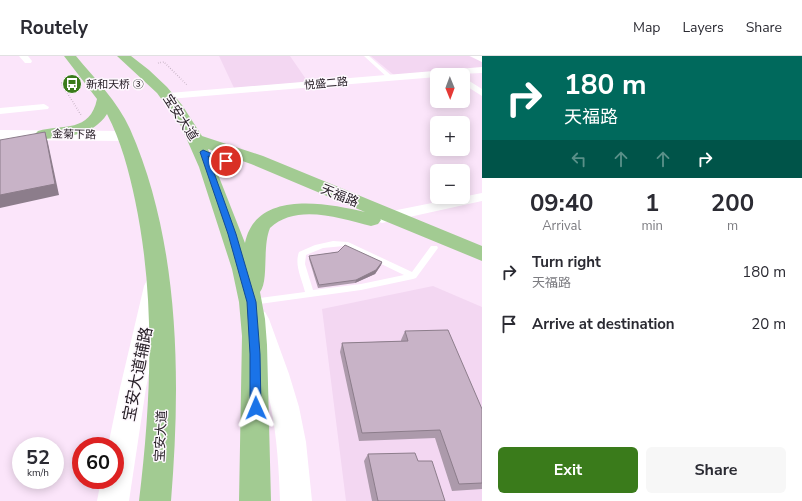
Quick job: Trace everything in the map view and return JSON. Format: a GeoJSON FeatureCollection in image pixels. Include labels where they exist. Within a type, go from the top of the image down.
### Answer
{"type":"FeatureCollection","features":[{"type":"Feature","properties":{"kind":"main road","name":"宝安大道"},"geometry":{"type":"LineString","coordinates":[[70,56],[104,99],[117,119],[125,136],[139,177],[148,210],[158,271],[161,319],[162,406],[159,462],[154,501]]}},
{"type":"Feature","properties":{"kind":"main road","name":"宝安大道"},"geometry":{"type":"LineString","coordinates":[[123,56],[144,71],[169,96],[183,115],[200,146],[232,234],[251,302],[255,354],[255,501]]}},
{"type":"Feature","properties":{"kind":"main road"},"geometry":{"type":"LineString","coordinates":[[43,134],[70,131],[87,126],[98,117],[102,111],[104,99]]}},
{"type":"Feature","properties":{"kind":"main road","name":"金菊下路"},"geometry":{"type":"LineString","coordinates":[[0,135],[43,134],[125,136]]}},
{"type":"Feature","properties":{"kind":"main road","name":"天福路"},"geometry":{"type":"LineString","coordinates":[[200,146],[258,160],[482,254]]}},
{"type":"Feature","properties":{"kind":"main road","name":"天福路"},"geometry":{"type":"LineString","coordinates":[[200,146],[482,270]]}},
{"type":"Feature","properties":{"kind":"main road"},"geometry":{"type":"LineString","coordinates":[[296,501],[291,442],[285,407],[274,366],[251,302],[257,237],[260,227],[266,221],[276,215],[286,212],[320,209],[371,220]]}},
{"type":"Feature","properties":{"kind":"main road","name":"宝安大道辅路"},"geometry":{"type":"LineString","coordinates":[[113,501],[133,388],[158,271]]}},
{"type":"Feature","properties":{"kind":"street"},"geometry":{"type":"LineString","coordinates":[[474,56],[482,59]]}},
{"type":"Feature","properties":{"kind":"street","name":"悦盛二路"},"geometry":{"type":"LineString","coordinates":[[470,72],[482,70]]}},
{"type":"Feature","properties":{"kind":"street","name":"悦盛二路"},"geometry":{"type":"LineString","coordinates":[[169,96],[430,76]]}},
{"type":"Feature","properties":{"kind":"street"},"geometry":{"type":"LineString","coordinates":[[470,85],[482,93]]}},
{"type":"Feature","properties":{"kind":"street"},"geometry":{"type":"LineString","coordinates":[[0,111],[44,107]]}},
{"type":"Feature","properties":{"kind":"street"},"geometry":{"type":"LineString","coordinates":[[371,220],[482,197]]}},
{"type":"Feature","properties":{"kind":"lane"},"geometry":{"type":"LineString","coordinates":[[366,56],[391,78]]}},
{"type":"Feature","properties":{"kind":"lane"},"geometry":{"type":"LineString","coordinates":[[310,294],[301,264],[302,254],[316,247],[333,243],[345,244],[413,276]]}},
{"type":"Feature","properties":{"kind":"lane"},"geometry":{"type":"LineString","coordinates":[[251,302],[361,287],[413,276],[434,248]]}},
{"type":"Feature","properties":{"kind":"path"},"geometry":{"type":"LineString","coordinates":[[158,63],[165,63],[189,87]]}},
{"type":"Feature","properties":{"kind":"path"},"geometry":{"type":"LineString","coordinates":[[64,82],[61,83],[80,112]]}},
{"type":"Feature","properties":{"kind":"shaded area"},"geometry":{"type":"Polygon","coordinates":[[[219,56],[290,56],[308,82],[234,88],[219,56]]]}},
{"type":"Feature","properties":{"kind":"shaded area"},"geometry":{"type":"Polygon","coordinates":[[[371,56],[469,56],[482,62],[482,68],[430,68],[430,72],[394,75],[371,56]]]}},
{"type":"Feature","properties":{"kind":"shaded area"},"geometry":{"type":"Polygon","coordinates":[[[433,286],[482,307],[482,501],[346,501],[322,309],[433,286]]]}},
{"type":"Feature","properties":{"kind":"building"},"geometry":{"type":"Polygon","coordinates":[[[45,132],[55,184],[0,195],[0,140],[45,132]]]}},
{"type":"Feature","properties":{"kind":"building"},"geometry":{"type":"Polygon","coordinates":[[[345,245],[382,262],[376,270],[356,280],[319,285],[309,256],[338,252],[345,245]]]}},
{"type":"Feature","properties":{"kind":"building"},"geometry":{"type":"Polygon","coordinates":[[[448,330],[482,409],[482,483],[459,484],[440,430],[362,433],[342,343],[408,341],[405,331],[448,330]]]}},
{"type":"Feature","properties":{"kind":"building"},"geometry":{"type":"Polygon","coordinates":[[[415,453],[418,461],[432,461],[445,501],[378,501],[368,454],[415,453]]]}},
{"type":"Feature","properties":{"kind":"place","name":"新和天桥 ③"},"geometry":{"type":"Point","coordinates":[72,84]}},
{"type":"Feature","properties":{"kind":"route"},"geometry":{"type":"LineString","coordinates":[[226,161],[203,152],[232,234],[251,302],[255,354],[256,408]]}}]}
